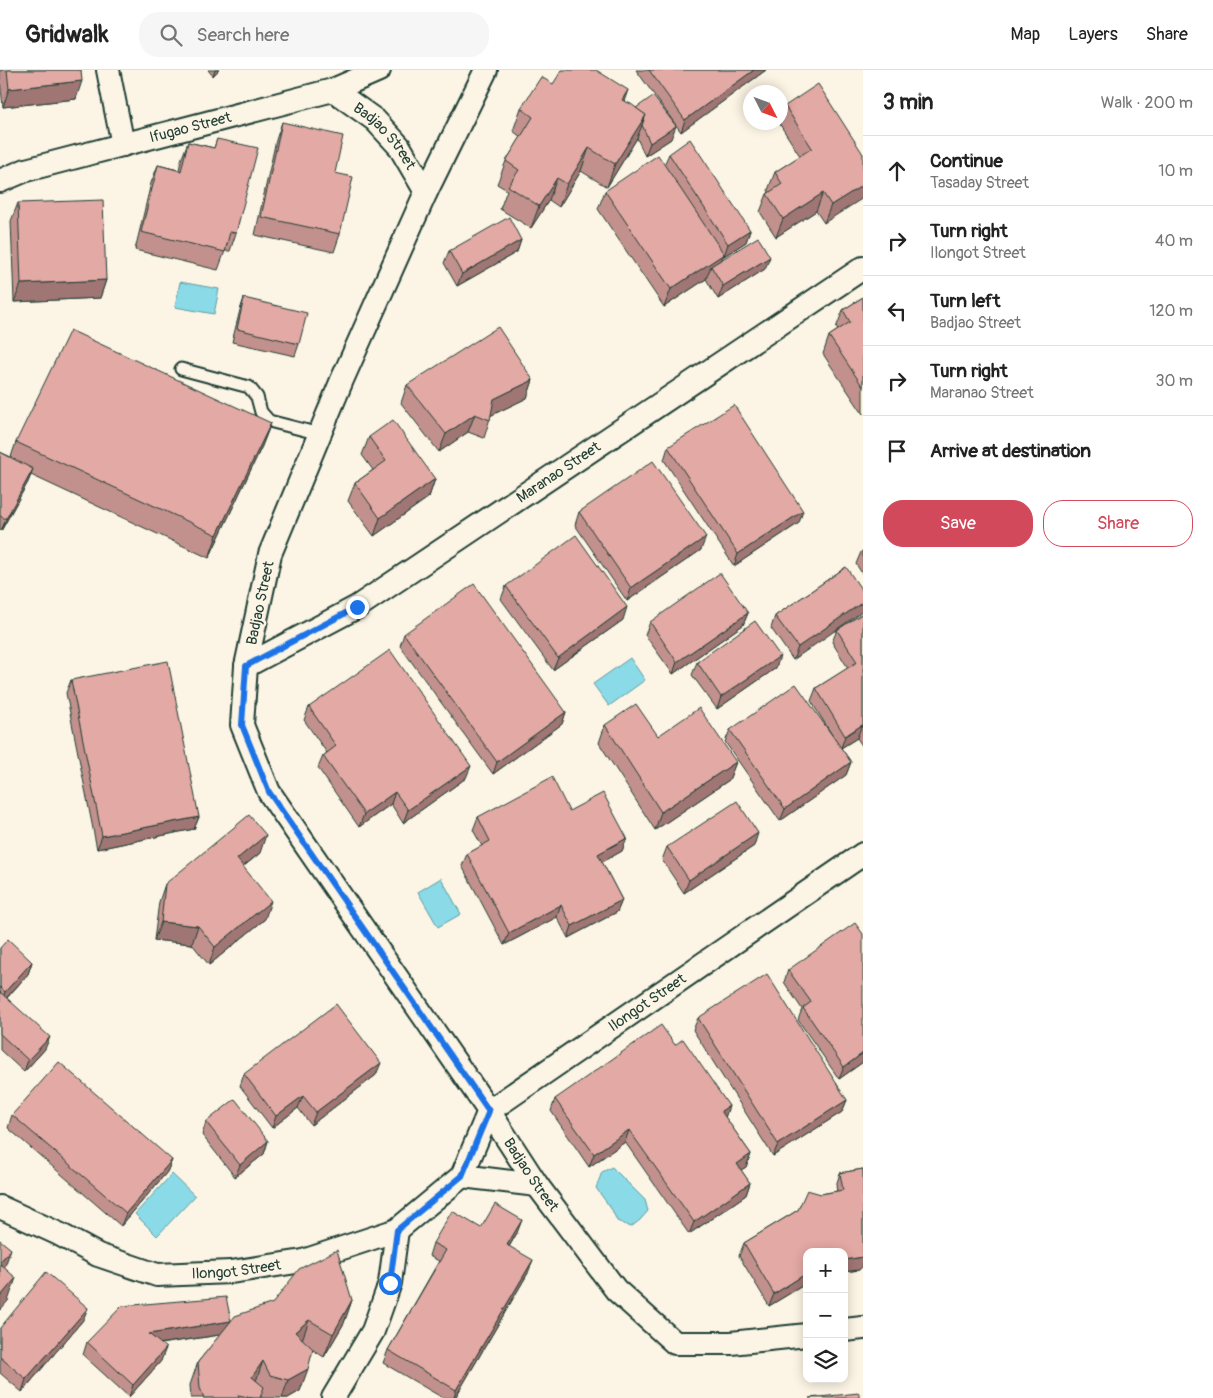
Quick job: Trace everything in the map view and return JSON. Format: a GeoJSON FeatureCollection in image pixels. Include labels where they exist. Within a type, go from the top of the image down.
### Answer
{"type":"FeatureCollection","features":[{"type":"Feature","properties":{"kind":"street"},"geometry":{"type":"LineString","coordinates":[[108,70],[123,145]]}},
{"type":"Feature","properties":{"kind":"street","name":"Ifugao Street"},"geometry":{"type":"LineString","coordinates":[[0,181],[26,170],[333,90],[379,70]]}},
{"type":"Feature","properties":{"kind":"street","name":"Badjao Street"},"geometry":{"type":"LineString","coordinates":[[486,70],[426,192],[320,434],[270,554],[246,666],[242,725],[269,792],[489,1111],[537,1185],[616,1290],[675,1343],[731,1343],[803,1335]]}},
{"type":"Feature","properties":{"kind":"street","name":"Badjao Street"},"geometry":{"type":"LineString","coordinates":[[333,90],[375,120],[399,146],[426,192]]}},
{"type":"Feature","properties":{"kind":"street","name":"Maranao Street"},"geometry":{"type":"LineString","coordinates":[[246,666],[357,607],[863,268]]}},
{"type":"Feature","properties":{"kind":"street","name":"Ilongot Street"},"geometry":{"type":"LineString","coordinates":[[0,1207],[59,1234],[98,1255],[157,1275],[231,1272],[303,1261],[397,1230],[462,1176],[489,1111],[863,854]]}},
{"type":"Feature","properties":{"kind":"street"},"geometry":{"type":"LineString","coordinates":[[462,1176],[537,1185]]}},
{"type":"Feature","properties":{"kind":"street"},"geometry":{"type":"LineString","coordinates":[[333,1398],[373,1331],[390,1283],[397,1230]]}},
{"type":"Feature","properties":{"kind":"street"},"geometry":{"type":"LineString","coordinates":[[848,1330],[863,1328]]}},
{"type":"Feature","properties":{"kind":"lane"},"geometry":{"type":"LineString","coordinates":[[181,369],[249,387],[257,397],[261,412],[269,420],[320,434]]}},
{"type":"Feature","properties":{"kind":"water"},"geometry":{"type":"Polygon","coordinates":[[[180,282],[219,289],[214,314],[175,307],[180,282]]]}},
{"type":"Feature","properties":{"kind":"water"},"geometry":{"type":"Polygon","coordinates":[[[630,658],[645,680],[609,706],[593,684],[630,658]]]}},
{"type":"Feature","properties":{"kind":"water"},"geometry":{"type":"Polygon","coordinates":[[[441,878],[461,914],[438,927],[418,892],[441,878]]]}},
{"type":"Feature","properties":{"kind":"water"},"geometry":{"type":"Polygon","coordinates":[[[612,1167],[645,1200],[648,1211],[631,1227],[617,1221],[612,1210],[596,1188],[602,1172],[612,1167]]]}},
{"type":"Feature","properties":{"kind":"water"},"geometry":{"type":"Polygon","coordinates":[[[172,1174],[195,1196],[157,1236],[135,1214],[172,1174]]]}},
{"type":"Feature","properties":{"kind":"building"},"geometry":{"type":"Polygon","coordinates":[[[7,70],[81,70],[82,81],[9,89],[7,70]]]}},
{"type":"Feature","properties":{"kind":"building"},"geometry":{"type":"Polygon","coordinates":[[[562,70],[596,70],[628,90],[622,100],[646,115],[615,164],[589,148],[567,184],[557,178],[539,206],[508,186],[519,170],[506,161],[533,117],[521,108],[541,77],[553,84],[562,70]]]}},
{"type":"Feature","properties":{"kind":"building"},"geometry":{"type":"Polygon","coordinates":[[[649,70],[754,70],[685,120],[649,70]]]}},
{"type":"Feature","properties":{"kind":"building"},"geometry":{"type":"Polygon","coordinates":[[[818,84],[863,154],[863,185],[831,205],[823,193],[783,219],[767,194],[782,184],[775,172],[812,148],[788,111],[788,104],[818,84]]]}},
{"type":"Feature","properties":{"kind":"building"},"geometry":{"type":"Polygon","coordinates":[[[653,96],[676,126],[650,143],[642,125],[646,115],[636,108],[653,96]]]}},
{"type":"Feature","properties":{"kind":"building"},"geometry":{"type":"Polygon","coordinates":[[[282,122],[343,136],[335,173],[353,177],[340,234],[261,217],[282,122]]]}},
{"type":"Feature","properties":{"kind":"building"},"geometry":{"type":"Polygon","coordinates":[[[217,139],[258,148],[236,233],[230,232],[225,252],[141,232],[158,165],[181,171],[188,142],[214,148],[217,139]]]}},
{"type":"Feature","properties":{"kind":"building"},"geometry":{"type":"Polygon","coordinates":[[[690,139],[750,230],[728,244],[669,154],[690,139]]]}},
{"type":"Feature","properties":{"kind":"building"},"geometry":{"type":"Polygon","coordinates":[[[658,155],[724,254],[671,289],[605,191],[658,155]]]}},
{"type":"Feature","properties":{"kind":"building"},"geometry":{"type":"Polygon","coordinates":[[[103,200],[106,280],[21,284],[18,203],[103,200]]]}},
{"type":"Feature","properties":{"kind":"building"},"geometry":{"type":"Polygon","coordinates":[[[509,217],[521,240],[462,274],[449,251],[509,217]]]}},
{"type":"Feature","properties":{"kind":"building"},"geometry":{"type":"Polygon","coordinates":[[[758,237],[770,257],[723,286],[711,266],[758,237]]]}},
{"type":"Feature","properties":{"kind":"building"},"geometry":{"type":"Polygon","coordinates":[[[863,297],[863,387],[829,336],[850,322],[843,310],[863,297]]]}},
{"type":"Feature","properties":{"kind":"building"},"geometry":{"type":"Polygon","coordinates":[[[244,298],[307,313],[299,344],[237,329],[244,298]]]}},
{"type":"Feature","properties":{"kind":"building"},"geometry":{"type":"Polygon","coordinates":[[[498,327],[533,380],[494,399],[490,420],[475,414],[446,434],[407,385],[498,327]]]}},
{"type":"Feature","properties":{"kind":"building"},"geometry":{"type":"Polygon","coordinates":[[[70,330],[271,423],[217,535],[16,442],[70,330]]]}},
{"type":"Feature","properties":{"kind":"building"},"geometry":{"type":"Polygon","coordinates":[[[734,405],[803,511],[738,554],[668,447],[734,405]]]}},
{"type":"Feature","properties":{"kind":"building"},"geometry":{"type":"Polygon","coordinates":[[[393,420],[435,479],[380,518],[355,483],[386,461],[369,437],[393,420]]]}},
{"type":"Feature","properties":{"kind":"building"},"geometry":{"type":"Polygon","coordinates":[[[0,452],[33,469],[6,519],[0,516],[0,452]]]}},
{"type":"Feature","properties":{"kind":"building"},"geometry":{"type":"Polygon","coordinates":[[[653,461],[706,537],[631,588],[579,512],[653,461]]]}},
{"type":"Feature","properties":{"kind":"building"},"geometry":{"type":"Polygon","coordinates":[[[576,535],[627,607],[558,658],[506,586],[576,535]]]}},
{"type":"Feature","properties":{"kind":"building"},"geometry":{"type":"Polygon","coordinates":[[[846,567],[863,592],[863,602],[798,647],[775,616],[846,567]]]}},
{"type":"Feature","properties":{"kind":"building"},"geometry":{"type":"Polygon","coordinates":[[[720,573],[748,613],[677,662],[650,622],[720,573]]]}},
{"type":"Feature","properties":{"kind":"building"},"geometry":{"type":"Polygon","coordinates":[[[474,584],[566,712],[497,762],[404,634],[474,584]]]}},
{"type":"Feature","properties":{"kind":"building"},"geometry":{"type":"Polygon","coordinates":[[[863,613],[863,727],[862,725],[845,736],[816,688],[857,662],[837,630],[863,613]]]}},
{"type":"Feature","properties":{"kind":"building"},"geometry":{"type":"Polygon","coordinates":[[[755,621],[780,656],[721,697],[697,662],[755,621]]]}},
{"type":"Feature","properties":{"kind":"building"},"geometry":{"type":"Polygon","coordinates":[[[390,650],[471,766],[408,810],[395,792],[364,814],[323,756],[336,746],[309,707],[390,650]]]}},
{"type":"Feature","properties":{"kind":"building"},"geometry":{"type":"Polygon","coordinates":[[[168,661],[199,817],[102,836],[71,680],[168,661]]]}},
{"type":"Feature","properties":{"kind":"building"},"geometry":{"type":"Polygon","coordinates":[[[796,684],[851,762],[785,809],[730,730],[796,684]]]}},
{"type":"Feature","properties":{"kind":"building"},"geometry":{"type":"Polygon","coordinates":[[[636,704],[658,736],[699,708],[736,762],[661,812],[605,725],[636,704]]]}},
{"type":"Feature","properties":{"kind":"building"},"geometry":{"type":"Polygon","coordinates":[[[552,777],[569,811],[603,793],[627,838],[598,854],[622,900],[572,926],[561,905],[509,933],[467,854],[490,841],[478,817],[552,777]]]}},
{"type":"Feature","properties":{"kind":"building"},"geometry":{"type":"Polygon","coordinates":[[[737,801],[758,833],[689,880],[667,847],[737,801]]]}},
{"type":"Feature","properties":{"kind":"building"},"geometry":{"type":"Polygon","coordinates":[[[249,815],[266,835],[237,859],[271,901],[215,947],[198,926],[161,922],[165,884],[249,815]]]}},
{"type":"Feature","properties":{"kind":"building"},"geometry":{"type":"Polygon","coordinates":[[[855,923],[863,934],[863,1053],[844,1067],[803,1008],[811,1002],[788,970],[855,923]]]}},
{"type":"Feature","properties":{"kind":"building"},"geometry":{"type":"Polygon","coordinates":[[[8,939],[32,962],[5,992],[0,987],[0,948],[8,939]]]}},
{"type":"Feature","properties":{"kind":"building"},"geometry":{"type":"Polygon","coordinates":[[[767,974],[847,1100],[778,1144],[698,1018],[767,974]]]}},
{"type":"Feature","properties":{"kind":"building"},"geometry":{"type":"Polygon","coordinates":[[[0,992],[50,1037],[28,1060],[0,1034],[0,992]]]}},
{"type":"Feature","properties":{"kind":"building"},"geometry":{"type":"Polygon","coordinates":[[[336,1004],[381,1063],[316,1112],[303,1096],[276,1116],[244,1074],[336,1004]]]}},
{"type":"Feature","properties":{"kind":"building"},"geometry":{"type":"Polygon","coordinates":[[[661,1025],[675,1045],[683,1039],[729,1106],[721,1111],[751,1154],[737,1164],[750,1183],[694,1222],[629,1130],[594,1154],[555,1099],[661,1025]]]}},
{"type":"Feature","properties":{"kind":"building"},"geometry":{"type":"Polygon","coordinates":[[[59,1062],[172,1160],[126,1213],[12,1115],[59,1062]]]}},
{"type":"Feature","properties":{"kind":"building"},"geometry":{"type":"Polygon","coordinates":[[[235,1099],[268,1141],[240,1165],[206,1122],[235,1099]]]}},
{"type":"Feature","properties":{"kind":"building"},"geometry":{"type":"Polygon","coordinates":[[[863,1169],[863,1257],[848,1259],[848,1248],[803,1248],[803,1276],[774,1294],[744,1243],[798,1210],[807,1190],[821,1194],[843,1190],[840,1173],[863,1169]]]}},
{"type":"Feature","properties":{"kind":"building"},"geometry":{"type":"Polygon","coordinates":[[[495,1204],[522,1220],[507,1245],[533,1260],[456,1390],[388,1350],[446,1250],[433,1243],[452,1211],[481,1228],[495,1204]]]}},
{"type":"Feature","properties":{"kind":"building"},"geometry":{"type":"Polygon","coordinates":[[[0,1240],[11,1249],[0,1262],[0,1240]]]}},
{"type":"Feature","properties":{"kind":"building"},"geometry":{"type":"Polygon","coordinates":[[[337,1250],[352,1300],[333,1334],[309,1320],[295,1332],[313,1349],[308,1369],[288,1380],[270,1375],[263,1361],[252,1377],[264,1387],[260,1398],[238,1395],[239,1398],[204,1398],[200,1388],[198,1362],[235,1316],[273,1303],[299,1269],[337,1250]]]}},
{"type":"Feature","properties":{"kind":"building"},"geometry":{"type":"Polygon","coordinates":[[[0,1264],[16,1278],[0,1297],[0,1264]]]}},
{"type":"Feature","properties":{"kind":"building"},"geometry":{"type":"Polygon","coordinates":[[[46,1272],[88,1308],[26,1379],[0,1357],[0,1328],[46,1272]]]}},
{"type":"Feature","properties":{"kind":"building"},"geometry":{"type":"Polygon","coordinates":[[[226,1297],[231,1321],[149,1334],[166,1348],[133,1385],[87,1342],[122,1306],[226,1297]]]}},
{"type":"Feature","properties":{"kind":"building"},"geometry":{"type":"Polygon","coordinates":[[[859,1393],[859,1398],[809,1398],[859,1393]]]}},
{"type":"Feature","properties":{"kind":"route"},"geometry":{"type":"LineString","coordinates":[[357,607],[246,666],[242,725],[269,792],[489,1111],[462,1176],[397,1230],[390,1283]]}}]}
